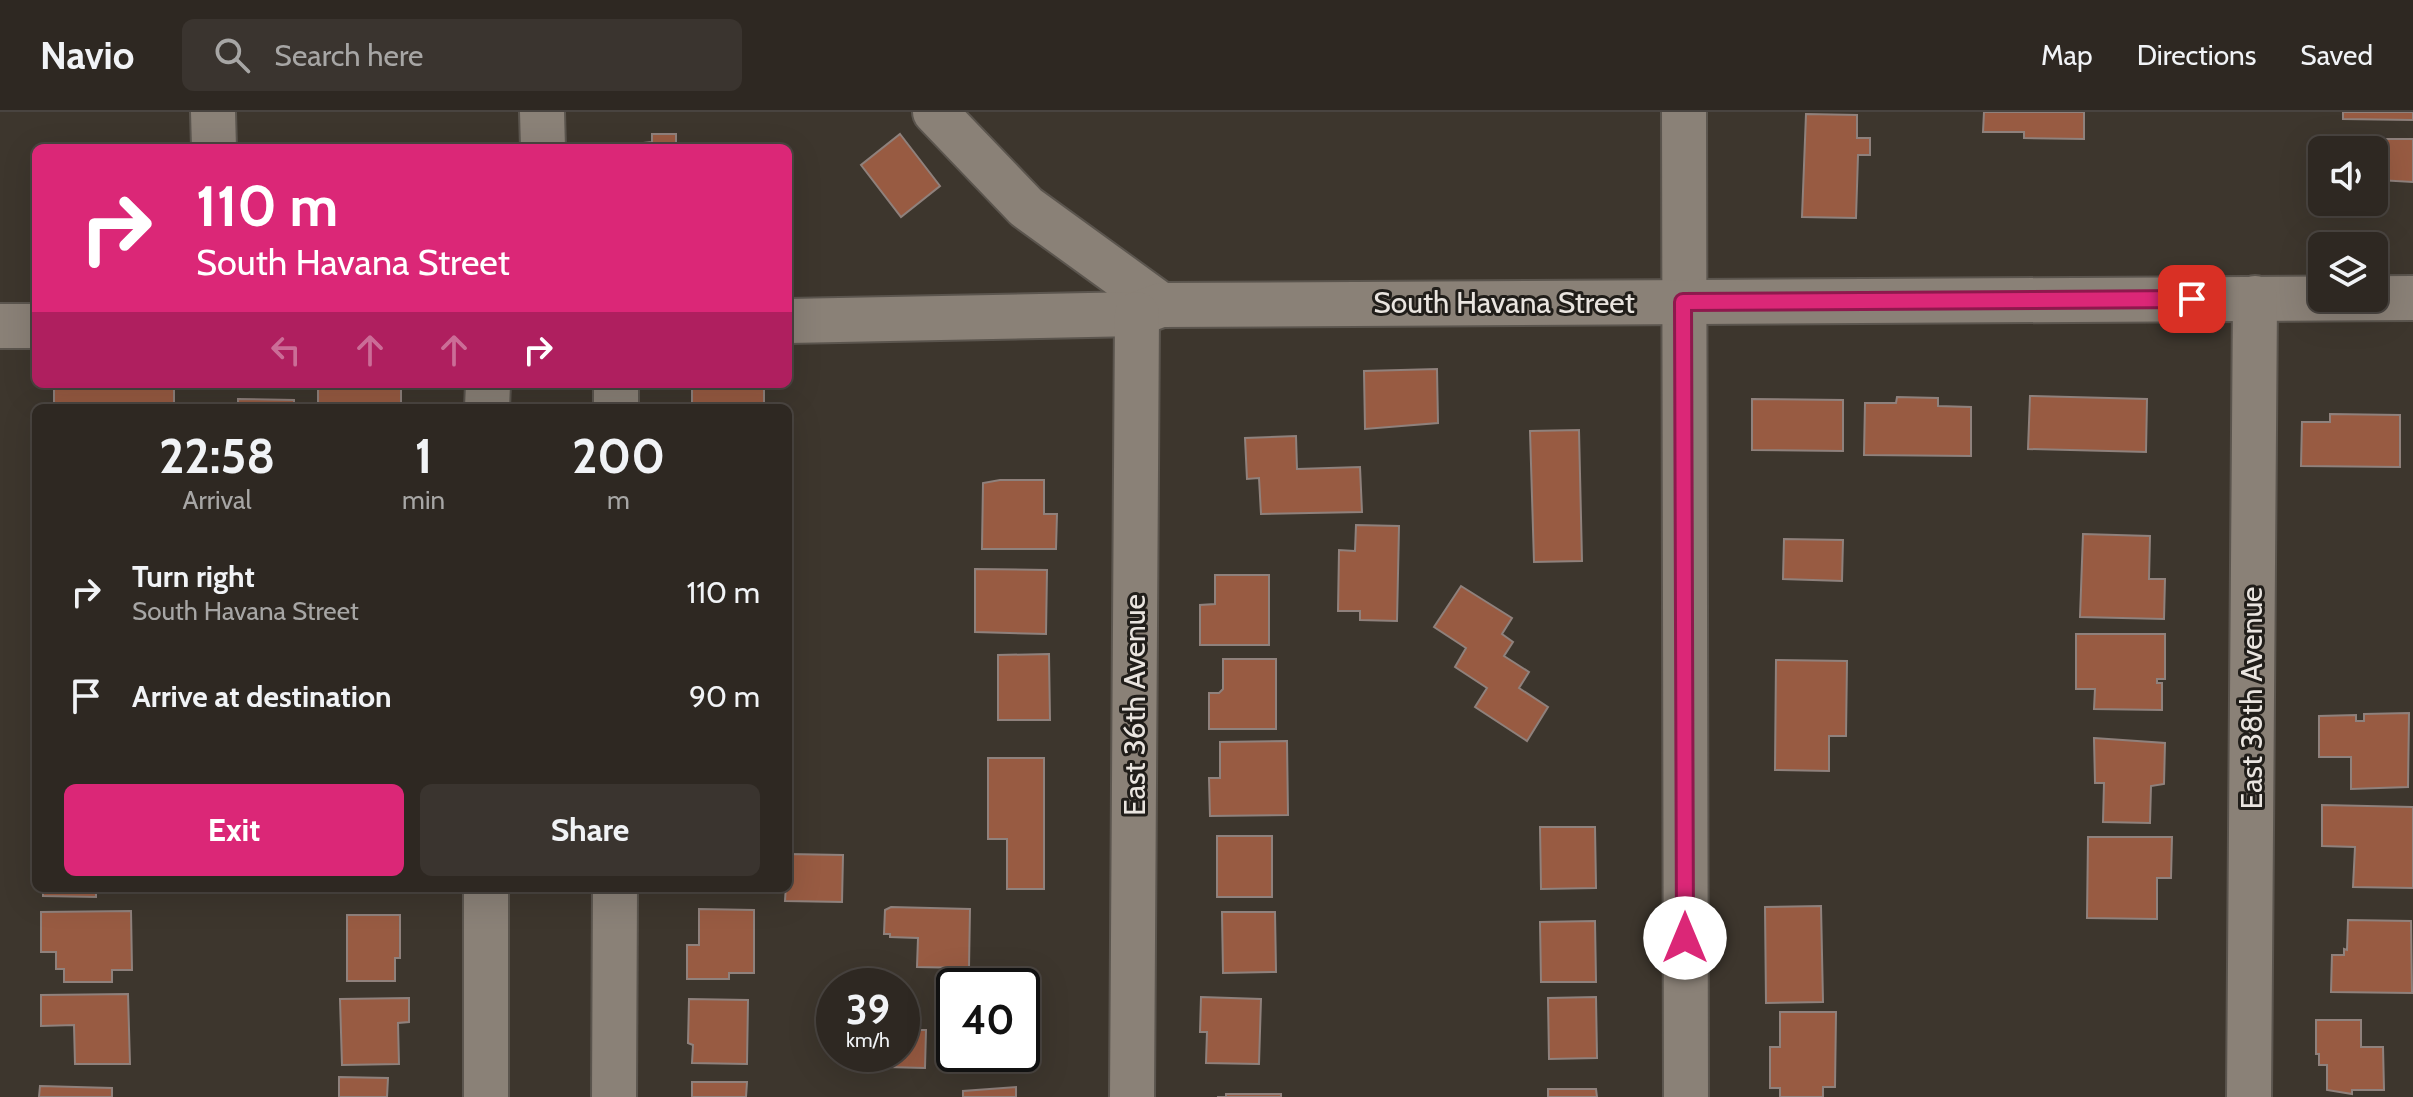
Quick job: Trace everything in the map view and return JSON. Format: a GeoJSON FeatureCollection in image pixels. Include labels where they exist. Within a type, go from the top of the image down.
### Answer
{"type":"FeatureCollection","features":[{"type":"Feature","properties":{"kind":"street"},"geometry":{"type":"LineString","coordinates":[[213,112],[214,144]]}},
{"type":"Feature","properties":{"kind":"street"},"geometry":{"type":"LineString","coordinates":[[542,112],[543,144]]}},
{"type":"Feature","properties":{"kind":"street"},"geometry":{"type":"LineString","coordinates":[[935,112],[1026,207],[1149,309]]}},
{"type":"Feature","properties":{"kind":"street"},"geometry":{"type":"LineString","coordinates":[[1684,112],[1686,1097]]}},
{"type":"Feature","properties":{"kind":"street","name":"East 38th Avenue"},"geometry":{"type":"LineString","coordinates":[[2249,1097],[2255,298]]}},
{"type":"Feature","properties":{"kind":"street","name":"South Havana Street"},"geometry":{"type":"LineString","coordinates":[[792,321],[1149,309],[2413,298]]}},
{"type":"Feature","properties":{"kind":"street","name":"East 36th Avenue"},"geometry":{"type":"LineString","coordinates":[[1132,1097],[1149,309]]}},
{"type":"Feature","properties":{"kind":"street"},"geometry":{"type":"LineString","coordinates":[[0,326],[32,326]]}},
{"type":"Feature","properties":{"kind":"street"},"geometry":{"type":"LineString","coordinates":[[486,892],[486,1097]]}},
{"type":"Feature","properties":{"kind":"street"},"geometry":{"type":"LineString","coordinates":[[614,1097],[615,892]]}},
{"type":"Feature","properties":{"kind":"building"},"geometry":{"type":"Polygon","coordinates":[[[1984,112],[2084,112],[2084,139],[2024,138],[2024,132],[1983,132],[1984,112]]]}},
{"type":"Feature","properties":{"kind":"building"},"geometry":{"type":"Polygon","coordinates":[[[2343,112],[2413,112],[2413,120],[2343,119],[2343,112]]]}},
{"type":"Feature","properties":{"kind":"building"},"geometry":{"type":"Polygon","coordinates":[[[1806,114],[1857,115],[1857,138],[1870,138],[1870,155],[1858,155],[1856,218],[1802,217],[1806,114]]]}},
{"type":"Feature","properties":{"kind":"building"},"geometry":{"type":"Polygon","coordinates":[[[652,134],[676,134],[676,143],[694,144],[644,144],[652,142],[652,134]]]}},
{"type":"Feature","properties":{"kind":"building"},"geometry":{"type":"Polygon","coordinates":[[[900,134],[940,186],[901,217],[861,165],[900,134]]]}},
{"type":"Feature","properties":{"kind":"building"},"geometry":{"type":"Polygon","coordinates":[[[2388,139],[2413,139],[2413,182],[2388,181],[2388,139]]]}},
{"type":"Feature","properties":{"kind":"building"},"geometry":{"type":"Polygon","coordinates":[[[1437,369],[1438,423],[1365,429],[1364,371],[1437,369]]]}},
{"type":"Feature","properties":{"kind":"building"},"geometry":{"type":"Polygon","coordinates":[[[54,388],[174,388],[174,404],[54,404],[54,388]]]}},
{"type":"Feature","properties":{"kind":"building"},"geometry":{"type":"Polygon","coordinates":[[[318,388],[401,388],[401,404],[318,404],[318,388]]]}},
{"type":"Feature","properties":{"kind":"building"},"geometry":{"type":"Polygon","coordinates":[[[692,388],[764,388],[764,404],[692,404],[692,388]]]}},
{"type":"Feature","properties":{"kind":"building"},"geometry":{"type":"Polygon","coordinates":[[[2030,396],[2147,399],[2146,452],[2028,449],[2030,396]]]}},
{"type":"Feature","properties":{"kind":"building"},"geometry":{"type":"Polygon","coordinates":[[[1897,397],[1938,398],[1938,406],[1971,407],[1971,456],[1864,455],[1865,403],[1896,403],[1897,397]]]}},
{"type":"Feature","properties":{"kind":"building"},"geometry":{"type":"Polygon","coordinates":[[[238,399],[294,400],[294,404],[238,404],[238,399]]]}},
{"type":"Feature","properties":{"kind":"building"},"geometry":{"type":"Polygon","coordinates":[[[1752,399],[1843,400],[1843,451],[1752,450],[1752,399]]]}},
{"type":"Feature","properties":{"kind":"building"},"geometry":{"type":"Polygon","coordinates":[[[2330,414],[2400,415],[2400,467],[2301,466],[2302,422],[2330,422],[2330,414]]]}},
{"type":"Feature","properties":{"kind":"building"},"geometry":{"type":"Polygon","coordinates":[[[1579,430],[1582,561],[1534,562],[1530,431],[1579,430]]]}},
{"type":"Feature","properties":{"kind":"building"},"geometry":{"type":"Polygon","coordinates":[[[1296,436],[1297,469],[1360,467],[1362,512],[1261,514],[1259,478],[1247,479],[1245,438],[1296,436]]]}},
{"type":"Feature","properties":{"kind":"building"},"geometry":{"type":"Polygon","coordinates":[[[1044,480],[1044,514],[1057,514],[1056,549],[982,549],[983,483],[1044,480]]]}},
{"type":"Feature","properties":{"kind":"building"},"geometry":{"type":"Polygon","coordinates":[[[1356,525],[1399,526],[1397,621],[1360,620],[1360,611],[1338,611],[1339,550],[1355,551],[1356,525]]]}},
{"type":"Feature","properties":{"kind":"building"},"geometry":{"type":"Polygon","coordinates":[[[2083,534],[2150,536],[2149,579],[2165,579],[2164,619],[2080,617],[2083,534]]]}},
{"type":"Feature","properties":{"kind":"building"},"geometry":{"type":"Polygon","coordinates":[[[1784,539],[1843,540],[1842,581],[1783,579],[1784,539]]]}},
{"type":"Feature","properties":{"kind":"building"},"geometry":{"type":"Polygon","coordinates":[[[975,569],[1047,570],[1046,634],[975,632],[975,569]]]}},
{"type":"Feature","properties":{"kind":"building"},"geometry":{"type":"Polygon","coordinates":[[[1215,575],[1269,575],[1269,645],[1200,645],[1200,605],[1215,604],[1215,575]]]}},
{"type":"Feature","properties":{"kind":"building"},"geometry":{"type":"Polygon","coordinates":[[[1461,586],[1512,618],[1502,634],[1513,642],[1504,656],[1529,672],[1519,688],[1548,707],[1527,741],[1475,707],[1487,688],[1455,667],[1466,648],[1434,627],[1461,586]]]}},
{"type":"Feature","properties":{"kind":"building"},"geometry":{"type":"Polygon","coordinates":[[[2076,634],[2165,634],[2165,679],[2157,679],[2157,683],[2162,683],[2162,710],[2094,709],[2095,689],[2076,689],[2076,634]]]}},
{"type":"Feature","properties":{"kind":"building"},"geometry":{"type":"Polygon","coordinates":[[[1049,654],[1050,720],[998,720],[998,655],[1049,654]]]}},
{"type":"Feature","properties":{"kind":"building"},"geometry":{"type":"Polygon","coordinates":[[[1223,659],[1276,659],[1276,729],[1209,729],[1209,693],[1219,693],[1223,689],[1223,659]]]}},
{"type":"Feature","properties":{"kind":"building"},"geometry":{"type":"Polygon","coordinates":[[[1776,660],[1847,661],[1846,736],[1829,736],[1829,771],[1775,770],[1776,660]]]}},
{"type":"Feature","properties":{"kind":"building"},"geometry":{"type":"Polygon","coordinates":[[[2409,713],[2408,787],[2351,789],[2351,757],[2319,757],[2319,716],[2356,715],[2356,721],[2364,721],[2364,714],[2409,713]]]}},
{"type":"Feature","properties":{"kind":"building"},"geometry":{"type":"Polygon","coordinates":[[[2094,738],[2165,743],[2164,784],[2151,786],[2150,823],[2103,822],[2104,783],[2095,783],[2094,738]]]}},
{"type":"Feature","properties":{"kind":"building"},"geometry":{"type":"Polygon","coordinates":[[[1287,741],[1288,815],[1210,816],[1209,778],[1220,778],[1220,742],[1287,741]]]}},
{"type":"Feature","properties":{"kind":"building"},"geometry":{"type":"Polygon","coordinates":[[[988,758],[1044,758],[1044,889],[1007,889],[1007,839],[988,839],[988,758]]]}},
{"type":"Feature","properties":{"kind":"building"},"geometry":{"type":"Polygon","coordinates":[[[2322,805],[2413,807],[2413,888],[2353,887],[2355,847],[2322,846],[2322,805]]]}},
{"type":"Feature","properties":{"kind":"building"},"geometry":{"type":"Polygon","coordinates":[[[1540,827],[1595,827],[1596,888],[1541,889],[1540,827]]]}},
{"type":"Feature","properties":{"kind":"building"},"geometry":{"type":"Polygon","coordinates":[[[1217,836],[1272,836],[1272,897],[1217,897],[1217,836]]]}},
{"type":"Feature","properties":{"kind":"building"},"geometry":{"type":"Polygon","coordinates":[[[2088,837],[2172,837],[2171,878],[2157,878],[2157,919],[2087,918],[2088,837]]]}},
{"type":"Feature","properties":{"kind":"building"},"geometry":{"type":"Polygon","coordinates":[[[792,854],[843,855],[842,902],[785,901],[786,892],[792,892],[792,854]]]}},
{"type":"Feature","properties":{"kind":"building"},"geometry":{"type":"Polygon","coordinates":[[[43,892],[96,892],[96,897],[43,896],[43,892]]]}},
{"type":"Feature","properties":{"kind":"building"},"geometry":{"type":"Polygon","coordinates":[[[1821,906],[1823,1002],[1766,1003],[1765,907],[1821,906]]]}},
{"type":"Feature","properties":{"kind":"building"},"geometry":{"type":"Polygon","coordinates":[[[891,907],[970,909],[969,968],[917,967],[918,938],[884,934],[885,910],[891,907]]]}},
{"type":"Feature","properties":{"kind":"building"},"geometry":{"type":"Polygon","coordinates":[[[699,909],[754,910],[754,973],[729,973],[729,979],[687,979],[687,945],[699,945],[699,909]]]}},
{"type":"Feature","properties":{"kind":"building"},"geometry":{"type":"Polygon","coordinates":[[[131,911],[132,970],[112,970],[112,982],[64,982],[64,969],[56,969],[56,952],[41,952],[41,912],[131,911]]]}},
{"type":"Feature","properties":{"kind":"building"},"geometry":{"type":"Polygon","coordinates":[[[1222,912],[1275,912],[1276,972],[1223,973],[1222,912]]]}},
{"type":"Feature","properties":{"kind":"building"},"geometry":{"type":"Polygon","coordinates":[[[347,915],[400,915],[400,958],[395,958],[395,981],[347,981],[347,915]]]}},
{"type":"Feature","properties":{"kind":"building"},"geometry":{"type":"Polygon","coordinates":[[[2348,920],[2411,921],[2412,993],[2331,992],[2332,955],[2344,955],[2344,949],[2347,950],[2348,920]]]}},
{"type":"Feature","properties":{"kind":"building"},"geometry":{"type":"Polygon","coordinates":[[[1595,921],[1596,982],[1541,982],[1540,922],[1595,921]]]}},
{"type":"Feature","properties":{"kind":"building"},"geometry":{"type":"Polygon","coordinates":[[[128,994],[130,1064],[75,1064],[74,1025],[41,1026],[41,995],[128,994]]]}},
{"type":"Feature","properties":{"kind":"building"},"geometry":{"type":"Polygon","coordinates":[[[1201,997],[1261,999],[1259,1064],[1206,1063],[1207,1032],[1200,1032],[1201,997]]]}},
{"type":"Feature","properties":{"kind":"building"},"geometry":{"type":"Polygon","coordinates":[[[1596,997],[1597,1058],[1549,1059],[1548,998],[1596,997]]]}},
{"type":"Feature","properties":{"kind":"building"},"geometry":{"type":"Polygon","coordinates":[[[409,998],[409,1022],[398,1023],[399,1064],[342,1065],[340,999],[409,998]]]}},
{"type":"Feature","properties":{"kind":"building"},"geometry":{"type":"Polygon","coordinates":[[[689,999],[748,1000],[747,1064],[692,1063],[693,1045],[688,1043],[689,999]]]}},
{"type":"Feature","properties":{"kind":"building"},"geometry":{"type":"Polygon","coordinates":[[[1040,1004],[1041,1004],[1040,1054],[1040,1004]]]}},
{"type":"Feature","properties":{"kind":"building"},"geometry":{"type":"Polygon","coordinates":[[[1780,1012],[1836,1012],[1835,1087],[1823,1087],[1823,1097],[1780,1097],[1780,1088],[1770,1088],[1770,1047],[1780,1047],[1780,1012]]]}},
{"type":"Feature","properties":{"kind":"building"},"geometry":{"type":"Polygon","coordinates":[[[2316,1020],[2361,1020],[2361,1047],[2383,1047],[2384,1090],[2352,1090],[2352,1094],[2327,1090],[2327,1065],[2319,1065],[2319,1054],[2316,1054],[2316,1020]]]}},
{"type":"Feature","properties":{"kind":"building"},"geometry":{"type":"Polygon","coordinates":[[[920,1030],[926,1030],[925,1068],[920,1068],[920,1030]]]}},
{"type":"Feature","properties":{"kind":"building"},"geometry":{"type":"Polygon","coordinates":[[[339,1077],[388,1078],[387,1097],[339,1097],[339,1077]]]}},
{"type":"Feature","properties":{"kind":"building"},"geometry":{"type":"Polygon","coordinates":[[[692,1082],[747,1082],[746,1097],[692,1097],[692,1082]]]}},
{"type":"Feature","properties":{"kind":"building"},"geometry":{"type":"Polygon","coordinates":[[[40,1086],[112,1088],[112,1097],[39,1097],[40,1086]]]}},
{"type":"Feature","properties":{"kind":"building"},"geometry":{"type":"Polygon","coordinates":[[[1016,1087],[1016,1097],[963,1097],[963,1091],[1016,1087]]]}},
{"type":"Feature","properties":{"kind":"building"},"geometry":{"type":"Polygon","coordinates":[[[1548,1089],[1596,1089],[1597,1097],[1548,1097],[1548,1089]]]}},
{"type":"Feature","properties":{"kind":"building"},"geometry":{"type":"Polygon","coordinates":[[[1226,1094],[1281,1094],[1281,1097],[1226,1097],[1226,1094]]]}},
{"type":"Feature","properties":{"kind":"route"},"geometry":{"type":"LineString","coordinates":[[1685,938],[1683,302],[2192,299]]}}]}
